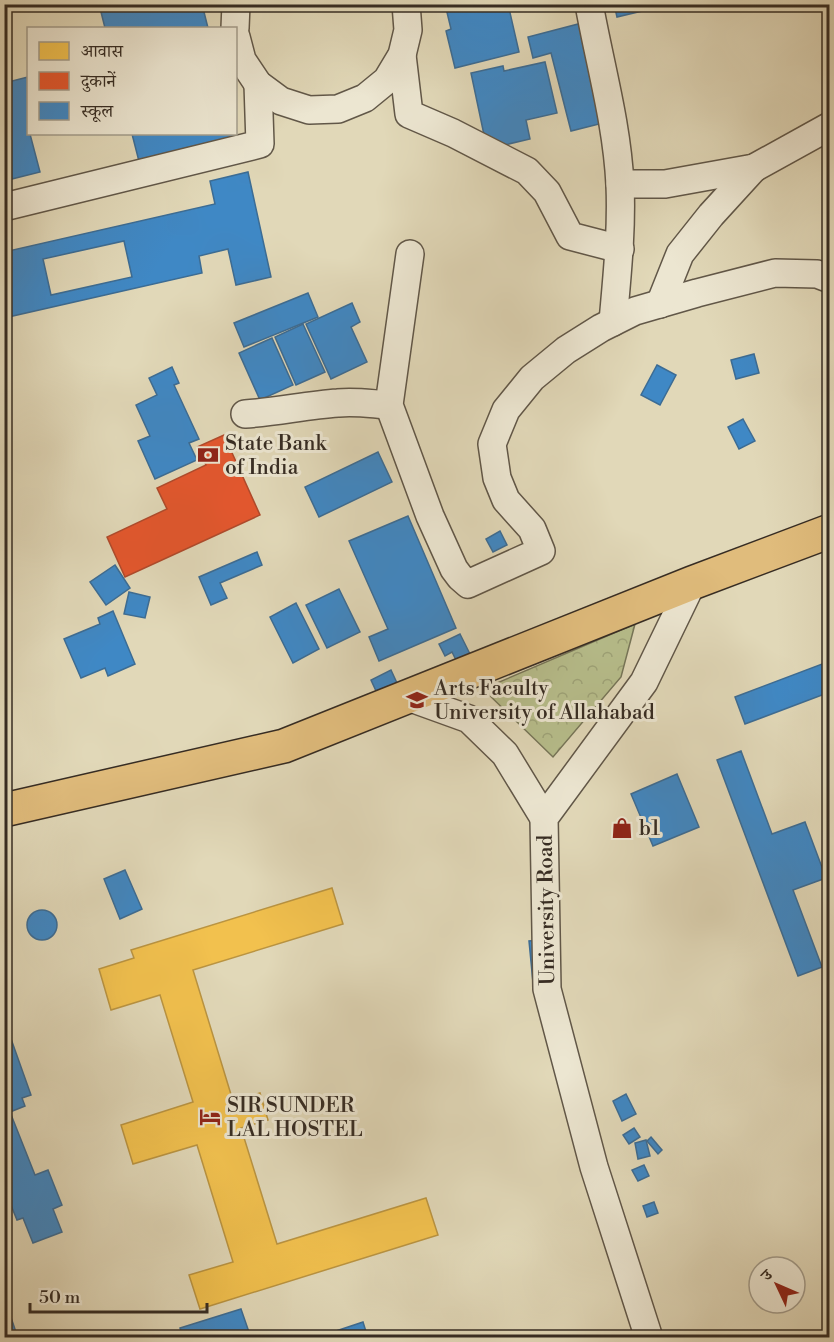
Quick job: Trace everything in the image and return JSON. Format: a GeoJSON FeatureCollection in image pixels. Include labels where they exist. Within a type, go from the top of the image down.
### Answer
{"type":"FeatureCollection","features":[{"type":"Feature","properties":{"kind":"main road"},"geometry":{"type":"LineString","coordinates":[[4,810],[284,746],[692,583],[830,531]]}},
{"type":"Feature","properties":{"kind":"street"},"geometry":{"type":"LineString","coordinates":[[235,27],[236,4]]}},
{"type":"Feature","properties":{"kind":"street"},"geometry":{"type":"LineString","coordinates":[[237,41],[242,60],[258,84],[281,101],[309,110],[338,109],[365,98],[387,80],[402,54],[408,30],[406,4]]}},
{"type":"Feature","properties":{"kind":"street"},"geometry":{"type":"LineString","coordinates":[[589,4],[613,116],[620,184],[620,249],[614,322]]}},
{"type":"Feature","properties":{"kind":"street"},"geometry":{"type":"LineString","coordinates":[[402,54],[409,114],[453,133],[527,171],[547,192],[570,236],[620,249]]}},
{"type":"Feature","properties":{"kind":"street"},"geometry":{"type":"LineString","coordinates":[[4,207],[260,144],[258,84]]}},
{"type":"Feature","properties":{"kind":"street"},"geometry":{"type":"LineString","coordinates":[[620,184],[665,184],[753,168],[830,126]]}},
{"type":"Feature","properties":{"kind":"street"},"geometry":{"type":"LineString","coordinates":[[660,304],[680,254],[753,168]]}},
{"type":"Feature","properties":{"kind":"street"},"geometry":{"type":"LineString","coordinates":[[410,254],[389,405],[430,516],[454,569],[468,584],[541,551],[532,529],[506,500],[497,478],[492,444],[506,411],[532,378],[566,350],[635,311],[776,273],[818,274],[830,279]]}},
{"type":"Feature","properties":{"kind":"street"},"geometry":{"type":"LineString","coordinates":[[245,414],[341,402],[389,405]]}},
{"type":"Feature","properties":{"kind":"street","name":"University Road"},"geometry":{"type":"LineString","coordinates":[[649,1338],[594,1167],[547,989],[544,818],[644,682],[692,583]]}},
{"type":"Feature","properties":{"kind":"street"},"geometry":{"type":"LineString","coordinates":[[408,697],[469,719],[505,754],[544,818]]}},
{"type":"Feature","properties":{"kind":"green space"},"geometry":{"type":"Polygon","coordinates":[[[635,624],[621,677],[553,757],[483,689],[635,624]]]}},
{"type":"Feature","properties":{"kind":"building: आवास"},"geometry":{"type":"Polygon","coordinates":[[[332,888],[343,924],[193,970],[233,1101],[260,1093],[268,1120],[241,1128],[277,1244],[426,1198],[438,1235],[200,1309],[189,1275],[233,1262],[197,1145],[133,1164],[121,1125],[193,1102],[160,995],[111,1010],[99,969],[134,958],[131,950],[332,888]]]}},
{"type":"Feature","properties":{"kind":"building: दुकानें"},"geometry":{"type":"Polygon","coordinates":[[[224,435],[260,515],[125,577],[107,537],[167,509],[157,488],[206,465],[197,447],[224,435]]]}},
{"type":"Feature","properties":{"kind":"building: स्कूल"},"geometry":{"type":"Polygon","coordinates":[[[99,4],[202,4],[208,27],[105,27],[99,4]]]}},
{"type":"Feature","properties":{"kind":"building: स्कूल"},"geometry":{"type":"Polygon","coordinates":[[[445,4],[508,4],[519,52],[455,68],[446,31],[451,29],[445,4]]]}},
{"type":"Feature","properties":{"kind":"building: स्कूल"},"geometry":{"type":"Polygon","coordinates":[[[614,4],[654,4],[655,8],[617,17],[614,4]]]}},
{"type":"Feature","properties":{"kind":"building: स्कूल"},"geometry":{"type":"Polygon","coordinates":[[[582,23],[607,122],[571,131],[551,53],[533,58],[528,37],[582,23]]]}},
{"type":"Feature","properties":{"kind":"building: स्कूल"},"geometry":{"type":"Polygon","coordinates":[[[545,62],[557,113],[526,120],[530,139],[487,149],[471,73],[503,66],[504,71],[545,62]]]}},
{"type":"Feature","properties":{"kind":"building: स्कूल"},"geometry":{"type":"Polygon","coordinates":[[[27,77],[27,135],[30,135],[40,172],[4,181],[4,83],[27,77]]]}},
{"type":"Feature","properties":{"kind":"building: स्कूल"},"geometry":{"type":"Polygon","coordinates":[[[132,135],[235,135],[239,148],[142,173],[132,135]]]}},
{"type":"Feature","properties":{"kind":"building: स्कूल"},"geometry":{"type":"Polygon","coordinates":[[[248,172],[271,277],[236,285],[228,249],[199,256],[202,273],[4,318],[4,252],[215,204],[210,181],[248,172]],[[124,241],[43,259],[51,295],[132,277],[124,241]]]}},
{"type":"Feature","properties":{"kind":"building: स्कूल"},"geometry":{"type":"Polygon","coordinates":[[[308,293],[318,317],[244,347],[234,323],[308,293]]]}},
{"type":"Feature","properties":{"kind":"building: स्कूल"},"geometry":{"type":"Polygon","coordinates":[[[352,303],[360,322],[351,327],[367,362],[331,379],[306,324],[352,303]]]}},
{"type":"Feature","properties":{"kind":"building: स्कूल"},"geometry":{"type":"Polygon","coordinates":[[[303,324],[325,372],[296,385],[275,337],[303,324]]]}},
{"type":"Feature","properties":{"kind":"building: स्कूल"},"geometry":{"type":"Polygon","coordinates":[[[272,338],[293,385],[260,400],[239,353],[272,338]]]}},
{"type":"Feature","properties":{"kind":"building: स्कूल"},"geometry":{"type":"Polygon","coordinates":[[[754,354],[759,373],[736,379],[731,360],[754,354]]]}},
{"type":"Feature","properties":{"kind":"building: स्कूल"},"geometry":{"type":"Polygon","coordinates":[[[657,365],[676,375],[660,405],[641,395],[657,365]]]}},
{"type":"Feature","properties":{"kind":"building: स्कूल"},"geometry":{"type":"Polygon","coordinates":[[[172,367],[179,383],[174,385],[199,439],[189,443],[197,460],[155,479],[138,441],[150,436],[136,405],[157,395],[149,378],[172,367]]]}},
{"type":"Feature","properties":{"kind":"building: स्कूल"},"geometry":{"type":"Polygon","coordinates":[[[743,419],[755,441],[739,449],[728,427],[743,419]]]}},
{"type":"Feature","properties":{"kind":"building: स्कूल"},"geometry":{"type":"Polygon","coordinates":[[[378,452],[392,482],[319,517],[305,487],[378,452]]]}},
{"type":"Feature","properties":{"kind":"building: स्कूल"},"geometry":{"type":"Polygon","coordinates":[[[408,516],[456,628],[379,661],[369,637],[388,629],[349,541],[408,516]]]}},
{"type":"Feature","properties":{"kind":"building: स्कूल"},"geometry":{"type":"Polygon","coordinates":[[[500,531],[507,545],[493,552],[486,539],[500,531]]]}},
{"type":"Feature","properties":{"kind":"building: स्कूल"},"geometry":{"type":"Polygon","coordinates":[[[257,552],[262,565],[220,583],[227,598],[211,605],[199,577],[257,552]]]}},
{"type":"Feature","properties":{"kind":"building: स्कूल"},"geometry":{"type":"Polygon","coordinates":[[[115,565],[130,588],[106,605],[90,582],[115,565]]]}},
{"type":"Feature","properties":{"kind":"building: स्कूल"},"geometry":{"type":"Polygon","coordinates":[[[339,589],[360,632],[327,648],[306,605],[339,589]]]}},
{"type":"Feature","properties":{"kind":"building: स्कूल"},"geometry":{"type":"Polygon","coordinates":[[[129,592],[150,597],[145,618],[124,614],[129,592]]]}},
{"type":"Feature","properties":{"kind":"building: स्कूल"},"geometry":{"type":"Polygon","coordinates":[[[296,603],[319,649],[293,663],[270,617],[296,603]]]}},
{"type":"Feature","properties":{"kind":"building: स्कूल"},"geometry":{"type":"Polygon","coordinates":[[[113,611],[135,664],[108,676],[105,668],[81,678],[64,639],[100,624],[98,618],[113,611]]]}},
{"type":"Feature","properties":{"kind":"building: स्कूल"},"geometry":{"type":"Polygon","coordinates":[[[460,634],[474,662],[460,668],[452,652],[445,656],[439,644],[460,634]]]}},
{"type":"Feature","properties":{"kind":"building: स्कूल"},"geometry":{"type":"Polygon","coordinates":[[[830,661],[830,692],[745,724],[735,697],[830,661]]]}},
{"type":"Feature","properties":{"kind":"building: स्कूल"},"geometry":{"type":"Polygon","coordinates":[[[391,670],[402,694],[382,704],[371,680],[391,670]]]}},
{"type":"Feature","properties":{"kind":"building: स्कूल"},"geometry":{"type":"Polygon","coordinates":[[[741,751],[772,834],[805,822],[826,878],[793,890],[822,967],[798,976],[717,760],[741,751]]]}},
{"type":"Feature","properties":{"kind":"building: स्कूल"},"geometry":{"type":"Polygon","coordinates":[[[677,774],[699,827],[653,846],[631,794],[677,774]]]}},
{"type":"Feature","properties":{"kind":"building: स्कूल"},"geometry":{"type":"Polygon","coordinates":[[[125,870],[142,909],[120,919],[104,879],[125,870]]]}},
{"type":"Feature","properties":{"kind":"building: स्कूल"},"geometry":{"type":"Polygon","coordinates":[[[42,910],[48,911],[56,919],[56,931],[48,939],[42,940],[36,939],[28,931],[27,925],[28,919],[36,911],[42,910]]]}},
{"type":"Feature","properties":{"kind":"building: स्कूल"},"geometry":{"type":"Polygon","coordinates":[[[540,940],[544,993],[534,993],[529,941],[540,940]]]}},
{"type":"Feature","properties":{"kind":"building: स्कूल"},"geometry":{"type":"Polygon","coordinates":[[[10,1036],[31,1095],[22,1098],[25,1106],[10,1112],[35,1175],[48,1170],[62,1205],[53,1209],[62,1232],[33,1243],[23,1218],[17,1220],[4,1188],[4,1158],[8,1156],[4,1147],[4,1038],[10,1036]]]}},
{"type":"Feature","properties":{"kind":"building: स्कूल"},"geometry":{"type":"Polygon","coordinates":[[[626,1094],[636,1114],[622,1121],[613,1101],[626,1094]]]}},
{"type":"Feature","properties":{"kind":"building: स्कूल"},"geometry":{"type":"Polygon","coordinates":[[[634,1128],[640,1137],[629,1144],[623,1135],[634,1128]]]}},
{"type":"Feature","properties":{"kind":"building: स्कूल"},"geometry":{"type":"Polygon","coordinates":[[[651,1137],[662,1150],[658,1154],[647,1141],[651,1137]]]}},
{"type":"Feature","properties":{"kind":"building: स्कूल"},"geometry":{"type":"Polygon","coordinates":[[[646,1140],[650,1156],[638,1159],[635,1143],[646,1140]]]}},
{"type":"Feature","properties":{"kind":"building: स्कूल"},"geometry":{"type":"Polygon","coordinates":[[[644,1165],[649,1176],[638,1181],[632,1170],[644,1165]]]}},
{"type":"Feature","properties":{"kind":"building: स्कूल"},"geometry":{"type":"Polygon","coordinates":[[[654,1202],[658,1213],[647,1217],[643,1206],[654,1202]]]}},
{"type":"Feature","properties":{"kind":"building: स्कूल"},"geometry":{"type":"Polygon","coordinates":[[[4,1297],[18,1338],[4,1338],[4,1297]]]}},
{"type":"Feature","properties":{"kind":"building: स्कूल"},"geometry":{"type":"Polygon","coordinates":[[[241,1309],[250,1335],[257,1333],[258,1338],[183,1338],[180,1328],[241,1309]]]}},
{"type":"Feature","properties":{"kind":"building: स्कूल"},"geometry":{"type":"Polygon","coordinates":[[[363,1322],[368,1338],[315,1338],[363,1322]]]}},
{"type":"Feature","properties":{"kind":"place","name":"State Bank of India"},"geometry":{"type":"Point","coordinates":[208,455]}},
{"type":"Feature","properties":{"kind":"place","name":"Arts Faculty University of Allahabad"},"geometry":{"type":"Point","coordinates":[417,700]}},
{"type":"Feature","properties":{"kind":"place","name":"b1"},"geometry":{"type":"Point","coordinates":[622,828]}},
{"type":"Feature","properties":{"kind":"place","name":"SIR SUNDER LAL HOSTEL"},"geometry":{"type":"Point","coordinates":[210,1117]}}]}
